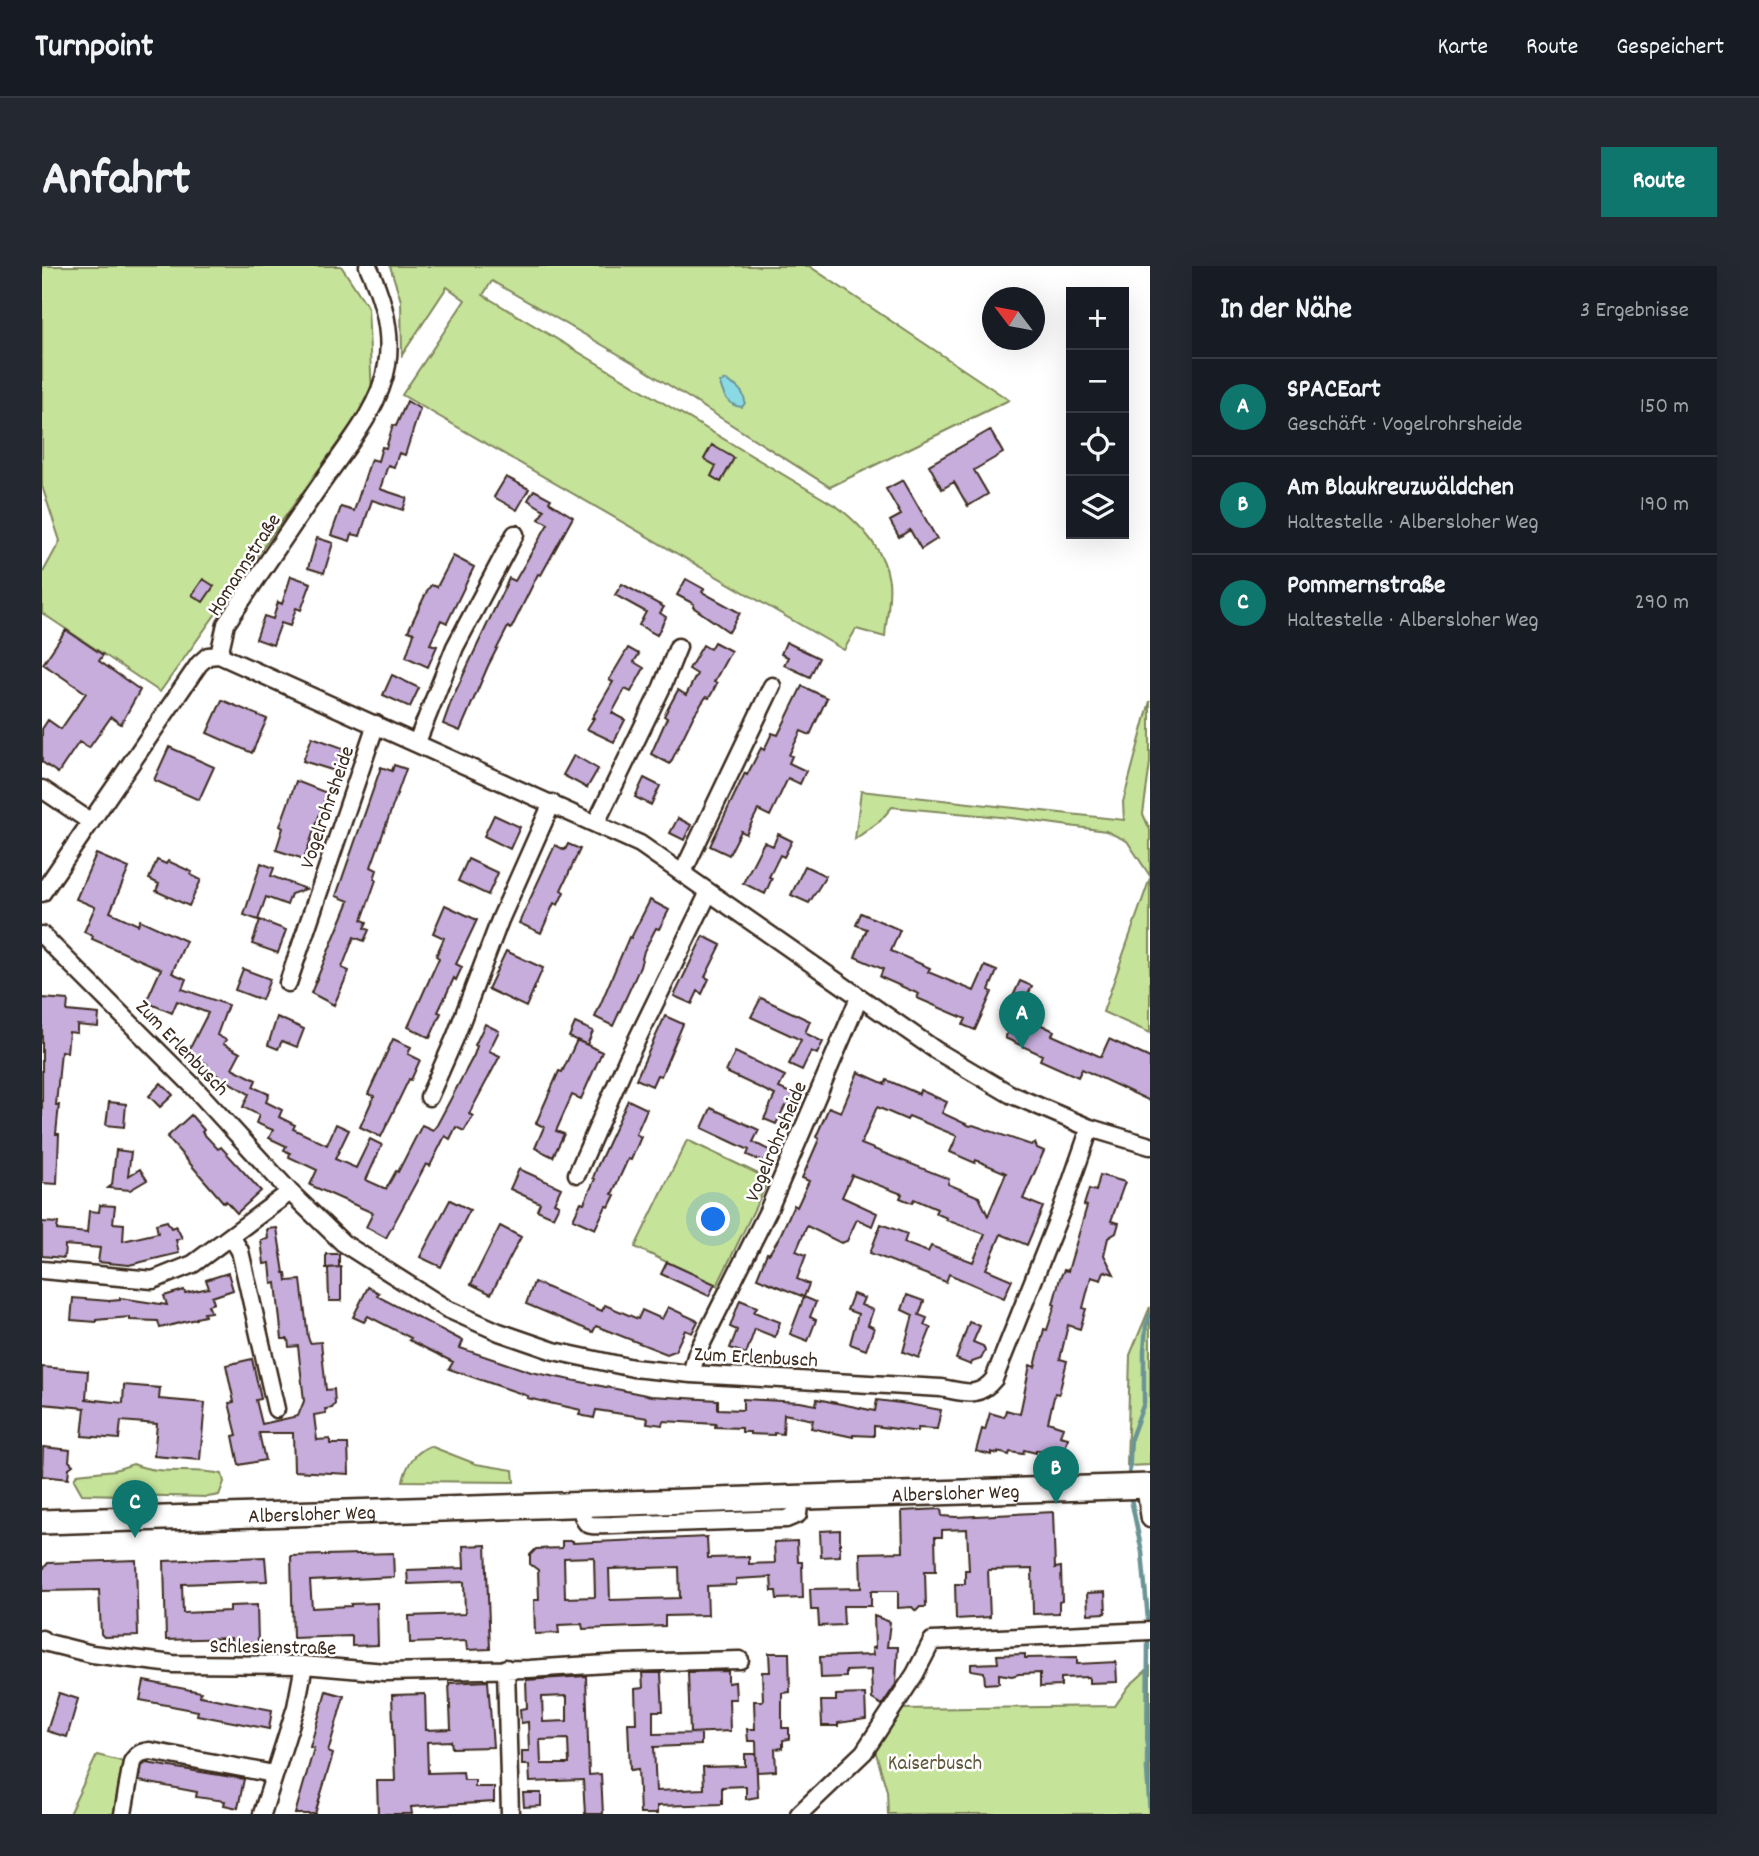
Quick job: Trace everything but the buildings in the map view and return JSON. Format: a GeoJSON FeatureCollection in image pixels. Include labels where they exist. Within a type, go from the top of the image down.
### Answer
{"type":"FeatureCollection","features":[{"type":"Feature","properties":{"kind":"main road","name":"Albersloher Weg"},"geometry":{"type":"LineString","coordinates":[[42,1522],[1139,1486]]}},
{"type":"Feature","properties":{"kind":"street","name":"Homannstraße"},"geometry":{"type":"LineString","coordinates":[[219,655],[226,624],[360,426],[384,381],[388,362],[386,314],[368,266]]}},
{"type":"Feature","properties":{"kind":"street"},"geometry":{"type":"LineString","coordinates":[[417,742],[456,647],[514,534]]}},
{"type":"Feature","properties":{"kind":"street"},"geometry":{"type":"LineString","coordinates":[[596,823],[662,687],[678,647]]}},
{"type":"Feature","properties":{"kind":"street","name":"Vogelrohrsheide"},"geometry":{"type":"LineString","coordinates":[[219,655],[640,844],[937,1051],[1010,1094],[1090,1128],[1150,1146]]}},
{"type":"Feature","properties":{"kind":"street"},"geometry":{"type":"LineString","coordinates":[[42,893],[199,664],[208,656],[219,655]]}},
{"type":"Feature","properties":{"kind":"street"},"geometry":{"type":"LineString","coordinates":[[683,872],[772,686]]}},
{"type":"Feature","properties":{"kind":"street","name":"Vogelrohrsheide"},"geometry":{"type":"LineString","coordinates":[[288,983],[376,724]]}},
{"type":"Feature","properties":{"kind":"street"},"geometry":{"type":"LineString","coordinates":[[42,789],[91,822]]}},
{"type":"Feature","properties":{"kind":"street"},"geometry":{"type":"LineString","coordinates":[[429,1097],[455,1038],[500,920],[552,803]]}},
{"type":"Feature","properties":{"kind":"street"},"geometry":{"type":"LineString","coordinates":[[577,1174],[628,1058],[709,892]]}},
{"type":"Feature","properties":{"kind":"street","name":"Zum Erlenbusch"},"geometry":{"type":"LineString","coordinates":[[42,935],[191,1084],[290,1192],[343,1243],[447,1309],[499,1332],[554,1351],[633,1368],[691,1374],[941,1388],[973,1394],[986,1388],[994,1379],[1061,1211],[1090,1128]]}},
{"type":"Feature","properties":{"kind":"street","name":"Vogelrohrsheide"},"geometry":{"type":"LineString","coordinates":[[691,1374],[697,1353],[768,1212],[859,998]]}},
{"type":"Feature","properties":{"kind":"street"},"geometry":{"type":"LineString","coordinates":[[42,1270],[153,1280],[193,1264],[290,1192]]}},
{"type":"Feature","properties":{"kind":"street"},"geometry":{"type":"LineString","coordinates":[[231,1236],[240,1251],[276,1409]]}},
{"type":"Feature","properties":{"kind":"street"},"geometry":{"type":"LineString","coordinates":[[1139,1486],[1145,1495],[1150,1519]]}},
{"type":"Feature","properties":{"kind":"street"},"geometry":{"type":"LineString","coordinates":[[799,1814],[864,1752],[915,1674],[932,1641],[1150,1631]]}},
{"type":"Feature","properties":{"kind":"street","name":"Schlesienstraße"},"geometry":{"type":"LineString","coordinates":[[43,1644],[114,1658],[173,1664],[304,1665],[385,1672],[740,1660]]}},
{"type":"Feature","properties":{"kind":"street"},"geometry":{"type":"LineString","coordinates":[[262,1814],[296,1707],[304,1665]]}},
{"type":"Feature","properties":{"kind":"street"},"geometry":{"type":"LineString","coordinates":[[506,1668],[510,1814]]}},
{"type":"Feature","properties":{"kind":"street"},"geometry":{"type":"LineString","coordinates":[[123,1814],[132,1762],[136,1755],[142,1752],[150,1751],[274,1774]]}},
{"type":"Feature","properties":{"kind":"green space"},"geometry":{"type":"Polygon","coordinates":[[[42,266],[341,266],[368,307],[372,395],[160,692],[42,613],[42,574],[60,541],[42,486],[42,266]]]}},
{"type":"Feature","properties":{"kind":"green space"},"geometry":{"type":"Polygon","coordinates":[[[390,266],[809,266],[1009,400],[830,487],[637,365],[492,281],[483,295],[839,508],[856,522],[883,559],[889,581],[889,602],[885,637],[856,629],[844,650],[402,395],[465,300],[447,287],[402,355],[401,301],[390,266]]]}},
{"type":"Feature","properties":{"kind":"green space"},"geometry":{"type":"Polygon","coordinates":[[[1150,701],[1150,763],[1143,814],[1150,830],[1150,876],[1127,841],[1106,831],[1011,818],[892,807],[880,821],[855,839],[861,791],[1124,820],[1123,802],[1150,701]]]}},
{"type":"Feature","properties":{"kind":"green space"},"geometry":{"type":"Polygon","coordinates":[[[1150,878],[1150,1033],[1103,1012],[1150,878]]]}},
{"type":"Feature","properties":{"kind":"green space"},"geometry":{"type":"Polygon","coordinates":[[[687,1140],[769,1179],[717,1286],[635,1247],[687,1140]]]}},
{"type":"Feature","properties":{"kind":"green space"},"geometry":{"type":"Polygon","coordinates":[[[1150,1307],[1150,1465],[1127,1466],[1130,1355],[1150,1307]]]}},
{"type":"Feature","properties":{"kind":"green space"},"geometry":{"type":"Polygon","coordinates":[[[430,1446],[476,1464],[513,1470],[514,1482],[403,1481],[412,1460],[430,1446]]]}},
{"type":"Feature","properties":{"kind":"green space"},"geometry":{"type":"Polygon","coordinates":[[[133,1464],[155,1470],[222,1474],[224,1482],[219,1495],[208,1497],[82,1494],[74,1480],[77,1474],[115,1470],[133,1464]]]}},
{"type":"Feature","properties":{"kind":"green space","name":"Kaiserbusch"},"geometry":{"type":"Polygon","coordinates":[[[1150,1667],[1150,1814],[888,1814],[887,1791],[875,1750],[902,1709],[1115,1706],[1129,1686],[1150,1667]]]}},
{"type":"Feature","properties":{"kind":"green space"},"geometry":{"type":"Polygon","coordinates":[[[97,1755],[125,1762],[116,1814],[69,1814],[97,1755]]]}},
{"type":"Feature","properties":{"kind":"water"},"geometry":{"type":"Polygon","coordinates":[[[725,380],[741,392],[745,399],[742,407],[733,405],[725,396],[720,383],[725,380]]]}},
{"type":"Feature","properties":{"kind":"waterway"},"geometry":{"type":"LineString","coordinates":[[1129,1479],[1131,1438],[1144,1403],[1144,1351],[1146,1326],[1150,1315]]}},
{"type":"Feature","properties":{"kind":"waterway"},"geometry":{"type":"LineString","coordinates":[[1130,1494],[1142,1552],[1148,1620]]}},
{"type":"Feature","properties":{"kind":"waterway"},"geometry":{"type":"LineString","coordinates":[[1148,1642],[1147,1770],[1150,1814]]}},
{"type":"Feature","properties":{"kind":"place","name":"SPACEart"},"geometry":{"type":"Point","coordinates":[1022,1049]}},
{"type":"Feature","properties":{"kind":"place","name":"Am Blaukreuzwäldchen"},"geometry":{"type":"Point","coordinates":[1056,1504]}},
{"type":"Feature","properties":{"kind":"place","name":"Pommernstraße"},"geometry":{"type":"Point","coordinates":[135,1538]}}]}
